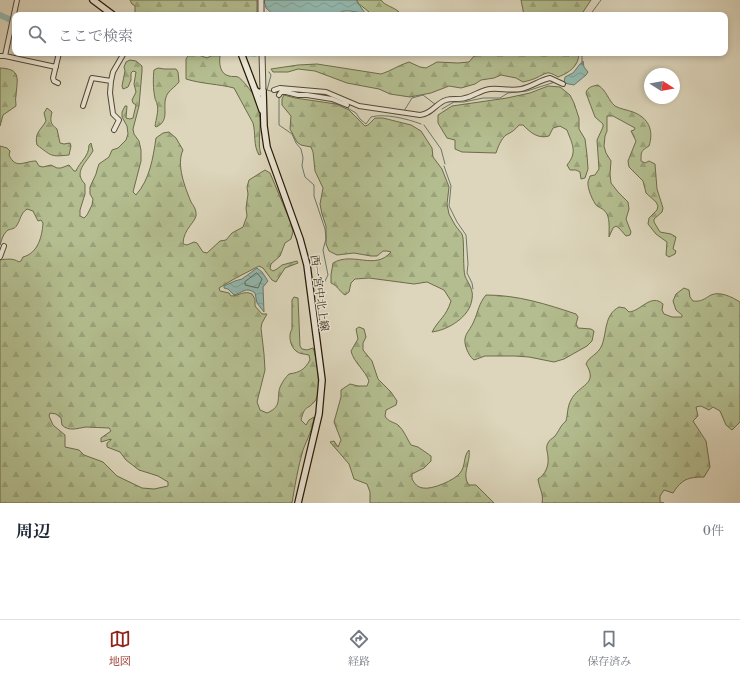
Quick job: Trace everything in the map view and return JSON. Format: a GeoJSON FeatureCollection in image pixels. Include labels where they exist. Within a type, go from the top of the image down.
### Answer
{"type":"FeatureCollection","features":[{"type":"Feature","properties":{"kind":"main road"},"geometry":{"type":"LineString","coordinates":[[93,0],[109,12]]}},
{"type":"Feature","properties":{"kind":"main road"},"geometry":{"type":"LineString","coordinates":[[242,56],[264,114]]}},
{"type":"Feature","properties":{"kind":"main road"},"geometry":{"type":"LineString","coordinates":[[255,90],[260,92],[263,91]]}},
{"type":"Feature","properties":{"kind":"main road","name":"西一宮中北上線"},"geometry":{"type":"LineString","coordinates":[[263,91],[267,147],[300,239],[307,265],[322,380],[319,414],[298,503]]}},
{"type":"Feature","properties":{"kind":"street"},"geometry":{"type":"LineString","coordinates":[[14,12],[16,0]]}},
{"type":"Feature","properties":{"kind":"street"},"geometry":{"type":"LineString","coordinates":[[261,0],[261,12]]}},
{"type":"Feature","properties":{"kind":"street"},"geometry":{"type":"LineString","coordinates":[[12,20],[2,56],[56,67]]}},
{"type":"Feature","properties":{"kind":"street"},"geometry":{"type":"LineString","coordinates":[[58,56],[53,78],[54,81],[58,83]]}},
{"type":"Feature","properties":{"kind":"street"},"geometry":{"type":"LineString","coordinates":[[114,130],[119,120],[113,114],[110,93],[111,81],[113,72],[122,56]]}},
{"type":"Feature","properties":{"kind":"street"},"geometry":{"type":"LineString","coordinates":[[262,56],[263,91]]}},
{"type":"Feature","properties":{"kind":"street"},"geometry":{"type":"LineString","coordinates":[[83,106],[92,78],[111,81]]}},
{"type":"Feature","properties":{"kind":"street"},"geometry":{"type":"LineString","coordinates":[[274,90],[280,88],[326,92],[360,106],[425,115],[442,101],[448,99],[465,98],[482,90],[520,89],[550,78],[563,84]]}},
{"type":"Feature","properties":{"kind":"street"},"geometry":{"type":"LineString","coordinates":[[279,95],[281,92],[286,92],[298,96],[307,95],[336,100],[347,105]]}},
{"type":"Feature","properties":{"kind":"street"},"geometry":{"type":"LineString","coordinates":[[0,257],[4,246]]}},
{"type":"Feature","properties":{"kind":"green space"},"geometry":{"type":"Polygon","coordinates":[[[130,0],[257,0],[257,12],[135,12],[135,6],[130,0]]]}},
{"type":"Feature","properties":{"kind":"green space"},"geometry":{"type":"Polygon","coordinates":[[[357,0],[381,0],[399,12],[369,12],[358,3],[357,0]]]}},
{"type":"Feature","properties":{"kind":"green space"},"geometry":{"type":"Polygon","coordinates":[[[521,0],[591,0],[583,12],[523,12],[521,0]]]}},
{"type":"Feature","properties":{"kind":"green space"},"geometry":{"type":"Polygon","coordinates":[[[188,56],[201,56],[207,58],[211,56],[220,56],[222,71],[226,75],[238,77],[242,80],[253,94],[258,107],[260,115],[259,144],[261,154],[259,155],[257,151],[253,123],[234,88],[186,79],[186,59],[188,56]]]}},
{"type":"Feature","properties":{"kind":"green space"},"geometry":{"type":"Polygon","coordinates":[[[474,56],[579,56],[573,68],[558,77],[547,73],[523,82],[516,78],[501,75],[494,78],[481,80],[475,84],[461,88],[449,86],[431,93],[410,97],[390,94],[379,89],[347,83],[315,71],[298,69],[288,72],[273,72],[271,69],[317,64],[381,74],[409,62],[426,68],[437,62],[469,62],[474,56]]]}},
{"type":"Feature","properties":{"kind":"green space"},"geometry":{"type":"Polygon","coordinates":[[[130,60],[136,61],[142,66],[139,106],[133,129],[134,134],[139,141],[141,161],[133,192],[136,195],[141,189],[148,175],[156,138],[163,133],[169,132],[176,138],[183,150],[180,162],[182,176],[196,212],[195,219],[185,234],[183,244],[187,245],[194,242],[197,243],[203,252],[207,253],[220,241],[226,240],[232,233],[243,227],[247,216],[247,187],[249,180],[265,170],[270,173],[291,223],[293,232],[291,239],[285,243],[280,256],[271,264],[270,269],[273,271],[282,265],[297,261],[298,263],[285,268],[276,282],[272,280],[263,268],[259,266],[219,288],[220,291],[229,293],[231,296],[244,293],[252,294],[255,299],[255,306],[262,314],[267,314],[261,328],[265,370],[257,402],[260,410],[267,413],[276,407],[279,389],[289,374],[302,370],[310,360],[309,355],[296,351],[290,340],[292,329],[292,300],[294,297],[298,298],[300,346],[302,349],[307,350],[313,348],[317,367],[318,390],[315,401],[305,410],[302,415],[301,420],[306,425],[309,420],[314,417],[311,430],[301,456],[292,503],[0,503],[0,260],[12,259],[19,262],[23,257],[32,252],[36,248],[42,234],[43,223],[41,220],[38,221],[33,211],[27,209],[16,226],[5,233],[0,245],[0,146],[7,148],[10,151],[9,155],[14,162],[17,163],[21,164],[36,161],[39,166],[43,167],[51,165],[57,168],[69,165],[74,171],[76,171],[88,153],[89,145],[91,143],[93,151],[80,171],[80,175],[85,184],[85,194],[80,210],[80,216],[84,218],[92,205],[93,199],[90,194],[90,187],[99,164],[109,157],[112,150],[118,148],[126,140],[128,134],[127,126],[122,117],[122,112],[125,106],[127,106],[126,118],[133,118],[136,105],[132,100],[136,92],[134,84],[136,72],[133,71],[131,73],[131,80],[128,87],[123,89],[124,67],[126,62],[130,60]],[[50,413],[49,416],[53,425],[65,435],[65,447],[79,450],[84,455],[103,462],[117,476],[142,488],[154,489],[168,486],[168,482],[158,476],[139,470],[126,460],[120,452],[107,447],[107,443],[111,439],[101,442],[101,438],[111,431],[109,428],[68,428],[62,425],[61,418],[56,414],[50,413]]]}},
{"type":"Feature","properties":{"kind":"green space"},"geometry":{"type":"Polygon","coordinates":[[[0,68],[12,70],[17,76],[17,80],[16,106],[3,115],[0,126],[0,68]]]}},
{"type":"Feature","properties":{"kind":"green space"},"geometry":{"type":"Polygon","coordinates":[[[158,68],[176,69],[178,72],[179,82],[168,93],[165,102],[164,120],[156,127],[158,109],[155,99],[153,76],[154,70],[158,68]]]}},
{"type":"Feature","properties":{"kind":"green space"},"geometry":{"type":"Polygon","coordinates":[[[598,85],[615,106],[633,112],[643,118],[649,126],[651,135],[649,146],[642,152],[641,161],[645,163],[649,161],[655,164],[657,189],[663,208],[662,212],[654,219],[654,222],[660,232],[671,234],[676,237],[673,249],[676,251],[675,254],[669,257],[666,255],[667,242],[656,234],[648,224],[649,218],[657,210],[658,206],[656,202],[646,193],[643,181],[629,167],[628,161],[636,141],[631,131],[635,128],[613,116],[607,116],[607,131],[604,146],[611,161],[611,183],[628,202],[629,209],[626,219],[631,232],[630,235],[626,236],[616,226],[613,228],[609,237],[609,222],[607,214],[604,210],[597,206],[588,188],[590,176],[595,175],[599,169],[597,140],[603,124],[595,117],[586,93],[592,86],[598,85]]]}},
{"type":"Feature","properties":{"kind":"green space"},"geometry":{"type":"Polygon","coordinates":[[[548,86],[560,87],[570,95],[574,103],[579,118],[579,129],[585,139],[588,169],[585,178],[581,179],[580,172],[570,170],[567,165],[572,156],[573,148],[567,130],[560,126],[553,128],[549,136],[541,137],[532,133],[523,125],[519,125],[504,137],[496,153],[462,152],[455,149],[455,140],[447,138],[438,123],[438,115],[452,106],[507,98],[530,93],[548,86]]]}},
{"type":"Feature","properties":{"kind":"green space"},"geometry":{"type":"Polygon","coordinates":[[[284,95],[336,104],[349,110],[365,126],[375,118],[383,118],[411,125],[421,131],[432,148],[433,157],[442,169],[449,187],[447,204],[449,214],[463,238],[464,273],[472,296],[470,306],[463,317],[457,322],[445,329],[432,332],[447,311],[451,301],[444,290],[427,282],[414,284],[369,278],[355,279],[351,283],[349,292],[345,295],[331,283],[333,263],[348,259],[371,261],[378,260],[391,252],[383,251],[377,256],[371,256],[354,253],[337,255],[329,251],[326,244],[326,226],[320,204],[323,188],[315,171],[313,152],[311,147],[301,145],[297,142],[290,129],[291,116],[282,105],[284,95]]]}},
{"type":"Feature","properties":{"kind":"green space"},"geometry":{"type":"Polygon","coordinates":[[[47,108],[52,112],[51,122],[57,129],[60,143],[70,143],[71,146],[69,155],[54,156],[37,145],[36,137],[46,121],[44,113],[47,108]]]}},
{"type":"Feature","properties":{"kind":"green space"},"geometry":{"type":"Polygon","coordinates":[[[684,288],[689,290],[690,297],[693,301],[700,301],[715,294],[722,294],[740,302],[740,422],[732,430],[726,425],[720,411],[713,407],[709,410],[701,406],[696,407],[698,416],[693,421],[706,441],[710,467],[704,477],[690,478],[686,480],[679,485],[673,493],[664,490],[660,496],[660,502],[664,503],[542,503],[542,494],[538,479],[545,473],[547,467],[547,445],[566,421],[569,405],[574,395],[589,380],[590,376],[586,364],[587,361],[602,345],[608,319],[611,314],[619,307],[625,308],[629,312],[654,300],[663,304],[662,310],[664,314],[672,317],[682,317],[682,315],[676,310],[673,301],[676,294],[684,288]]]}},
{"type":"Feature","properties":{"kind":"green space"},"geometry":{"type":"Polygon","coordinates":[[[486,295],[521,298],[576,314],[578,317],[576,324],[578,328],[591,329],[594,331],[592,341],[587,346],[564,359],[554,362],[515,356],[485,356],[474,360],[465,345],[465,337],[486,295]]]}},
{"type":"Feature","properties":{"kind":"green space"},"geometry":{"type":"Polygon","coordinates":[[[359,327],[364,329],[366,337],[363,343],[363,350],[372,361],[378,379],[391,392],[397,401],[396,405],[386,410],[385,416],[388,420],[400,427],[411,445],[418,447],[431,456],[431,461],[424,468],[412,474],[412,479],[415,484],[419,487],[427,488],[443,484],[453,479],[462,470],[467,452],[469,450],[466,473],[467,481],[469,485],[476,485],[494,503],[370,503],[370,492],[367,484],[354,479],[349,464],[330,442],[334,441],[338,447],[341,440],[334,422],[341,397],[341,390],[350,384],[367,386],[369,381],[352,355],[351,351],[358,339],[356,329],[359,327]]]}},
{"type":"Feature","properties":{"kind":"water"},"geometry":{"type":"Polygon","coordinates":[[[264,0],[356,0],[364,12],[271,12],[266,8],[264,0]]]}},
{"type":"Feature","properties":{"kind":"water"},"geometry":{"type":"Polygon","coordinates":[[[583,61],[584,67],[588,72],[586,75],[574,85],[564,83],[565,77],[573,73],[583,61]]]}},
{"type":"Feature","properties":{"kind":"water"},"geometry":{"type":"Polygon","coordinates":[[[257,268],[262,272],[268,281],[263,287],[264,312],[257,303],[255,293],[252,291],[247,290],[234,295],[228,289],[224,288],[224,286],[242,279],[257,268]]]}},
{"type":"Feature","properties":{"kind":"waterway"},"geometry":{"type":"LineString","coordinates":[[592,12],[601,0]]}},
{"type":"Feature","properties":{"kind":"waterway"},"geometry":{"type":"LineString","coordinates":[[0,15],[12,21]]}},
{"type":"Feature","properties":{"kind":"waterway"},"geometry":{"type":"LineString","coordinates":[[582,56],[582,65]]}},
{"type":"Feature","properties":{"kind":"waterway"},"geometry":{"type":"LineString","coordinates":[[269,72],[271,75],[267,90],[278,93]]}},
{"type":"Feature","properties":{"kind":"waterway"},"geometry":{"type":"LineString","coordinates":[[442,109],[454,102],[464,102],[483,98],[500,98],[508,93],[527,91],[555,82]]}},
{"type":"Feature","properties":{"kind":"waterway"},"geometry":{"type":"LineString","coordinates":[[404,111],[412,98],[423,95],[436,105]]}},
{"type":"Feature","properties":{"kind":"waterway"},"geometry":{"type":"LineString","coordinates":[[279,97],[279,125],[292,134],[296,143],[301,149],[303,158],[302,166],[305,177],[314,185],[314,196],[325,229],[326,239],[323,250],[328,275],[324,283],[317,289]]}},
{"type":"Feature","properties":{"kind":"waterway"},"geometry":{"type":"LineString","coordinates":[[346,107],[356,113],[366,124],[371,117],[376,116],[389,116],[421,124]]}},
{"type":"Feature","properties":{"kind":"waterway"},"geometry":{"type":"LineString","coordinates":[[424,125],[441,149],[445,164]]}},
{"type":"Feature","properties":{"kind":"waterway"},"geometry":{"type":"LineString","coordinates":[[444,166],[451,186],[449,206],[466,235],[468,264],[467,273],[473,289]]}}]}
